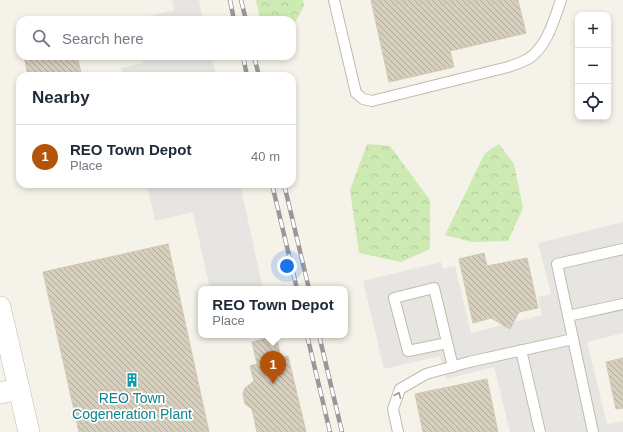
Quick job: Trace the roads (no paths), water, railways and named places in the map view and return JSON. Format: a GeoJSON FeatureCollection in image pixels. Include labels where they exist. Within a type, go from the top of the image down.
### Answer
{"type":"FeatureCollection","features":[{"type":"Feature","properties":{"kind":"street"},"geometry":{"type":"LineString","coordinates":[[0,307],[9,391],[29,432]]}},
{"type":"Feature","properties":{"kind":"lane"},"geometry":{"type":"LineString","coordinates":[[334,0],[356,93],[363,100],[372,101],[508,67],[529,58],[540,47],[561,0]]}},
{"type":"Feature","properties":{"kind":"lane"},"geometry":{"type":"LineString","coordinates":[[554,0],[556,12]]}},
{"type":"Feature","properties":{"kind":"lane"},"geometry":{"type":"LineString","coordinates":[[593,432],[557,264],[623,249]]}},
{"type":"Feature","properties":{"kind":"lane"},"geometry":{"type":"LineString","coordinates":[[447,342],[408,351],[394,298],[434,288],[447,342],[453,367]]}},
{"type":"Feature","properties":{"kind":"lane"},"geometry":{"type":"LineString","coordinates":[[568,316],[623,304]]}},
{"type":"Feature","properties":{"kind":"lane"},"geometry":{"type":"LineString","coordinates":[[398,432],[393,409],[400,389],[426,374],[521,350],[573,339]]}},
{"type":"Feature","properties":{"kind":"lane"},"geometry":{"type":"LineString","coordinates":[[521,350],[540,432]]}},
{"type":"Feature","properties":{"kind":"railway"},"geometry":{"type":"LineString","coordinates":[[230,0],[233,16]]}},
{"type":"Feature","properties":{"kind":"railway"},"geometry":{"type":"LineString","coordinates":[[241,0],[245,16]]}},
{"type":"Feature","properties":{"kind":"railway"},"geometry":{"type":"LineString","coordinates":[[244,60],[246,72]]}},
{"type":"Feature","properties":{"kind":"railway"},"geometry":{"type":"LineString","coordinates":[[255,60],[258,72]]}},
{"type":"Feature","properties":{"kind":"railway"},"geometry":{"type":"LineString","coordinates":[[273,188],[296,286]]}},
{"type":"Feature","properties":{"kind":"railway"},"geometry":{"type":"LineString","coordinates":[[285,188],[308,286]]}},
{"type":"Feature","properties":{"kind":"railway"},"geometry":{"type":"LineString","coordinates":[[308,338],[330,432]]}},
{"type":"Feature","properties":{"kind":"railway"},"geometry":{"type":"LineString","coordinates":[[320,338],[342,432]]}},
{"type":"Feature","properties":{"kind":"place","name":"REO Town Cogeneration Plant"},"geometry":{"type":"Point","coordinates":[132,380]}},
{"type":"Feature","properties":{"kind":"place","name":"REO Town Depot"},"geometry":{"type":"Point","coordinates":[273,384]}}]}
